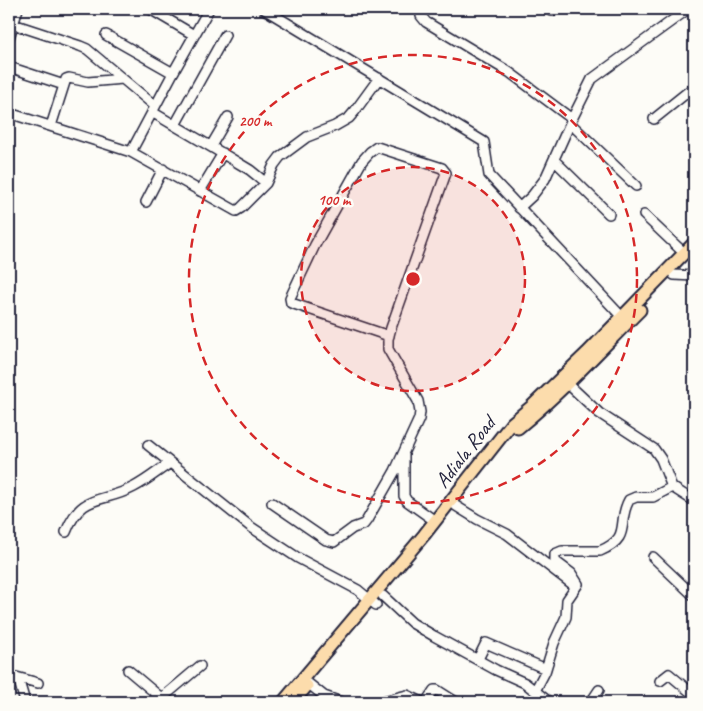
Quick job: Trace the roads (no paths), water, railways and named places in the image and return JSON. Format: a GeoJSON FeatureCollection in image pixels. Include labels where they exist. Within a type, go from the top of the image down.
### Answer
{"type":"FeatureCollection","features":[{"type":"Feature","properties":{"kind":"main road","name":"Adiala Road"},"geometry":{"type":"LineString","coordinates":[[283,702],[373,603],[383,596],[518,428],[567,383],[674,274],[694,243]]}},
{"type":"Feature","properties":{"kind":"main road","name":"Adiala Road"},"geometry":{"type":"LineString","coordinates":[[293,702],[373,603],[512,423],[531,407],[689,253]]}},
{"type":"Feature","properties":{"kind":"street"},"geometry":{"type":"LineString","coordinates":[[9,38],[18,9]]}},
{"type":"Feature","properties":{"kind":"street"},"geometry":{"type":"LineString","coordinates":[[150,9],[194,35]]}},
{"type":"Feature","properties":{"kind":"street"},"geometry":{"type":"LineString","coordinates":[[132,152],[207,9]]}},
{"type":"Feature","properties":{"kind":"street"},"geometry":{"type":"LineString","coordinates":[[264,9],[484,142],[489,175],[622,317]]}},
{"type":"Feature","properties":{"kind":"street"},"geometry":{"type":"LineString","coordinates":[[421,9],[421,16],[426,22],[509,72],[571,121],[636,186]]}},
{"type":"Feature","properties":{"kind":"street"},"geometry":{"type":"LineString","coordinates":[[520,208],[545,179],[592,79],[688,9]]}},
{"type":"Feature","properties":{"kind":"street"},"geometry":{"type":"LineString","coordinates":[[13,24],[80,46],[96,56],[174,125],[250,170],[266,183]]}},
{"type":"Feature","properties":{"kind":"street"},"geometry":{"type":"LineString","coordinates":[[106,35],[173,73]]}},
{"type":"Feature","properties":{"kind":"street"},"geometry":{"type":"LineString","coordinates":[[174,125],[225,35]]}},
{"type":"Feature","properties":{"kind":"street"},"geometry":{"type":"LineString","coordinates":[[9,67],[64,84]]}},
{"type":"Feature","properties":{"kind":"street"},"geometry":{"type":"LineString","coordinates":[[9,113],[132,152],[236,211],[266,183],[280,157],[307,137],[336,126],[349,118],[356,112],[379,78]]}},
{"type":"Feature","properties":{"kind":"street"},"geometry":{"type":"LineString","coordinates":[[51,126],[66,79],[88,82],[123,79]]}},
{"type":"Feature","properties":{"kind":"street"},"geometry":{"type":"LineString","coordinates":[[654,119],[694,87]]}},
{"type":"Feature","properties":{"kind":"street"},"geometry":{"type":"LineString","coordinates":[[211,146],[228,117]]}},
{"type":"Feature","properties":{"kind":"street"},"geometry":{"type":"LineString","coordinates":[[272,503],[326,540],[334,542],[353,528],[364,524],[367,520],[404,452],[419,419],[418,401],[388,350],[389,336],[446,173],[442,168],[377,147],[362,161],[315,245],[290,298],[291,303],[389,336]]}},
{"type":"Feature","properties":{"kind":"street"},"geometry":{"type":"LineString","coordinates":[[200,191],[223,153]]}},
{"type":"Feature","properties":{"kind":"street"},"geometry":{"type":"LineString","coordinates":[[554,160],[609,214]]}},
{"type":"Feature","properties":{"kind":"street"},"geometry":{"type":"LineString","coordinates":[[146,202],[164,169]]}},
{"type":"Feature","properties":{"kind":"street"},"geometry":{"type":"LineString","coordinates":[[644,214],[689,253]]}},
{"type":"Feature","properties":{"kind":"street"},"geometry":{"type":"LineString","coordinates":[[674,274],[694,276]]}},
{"type":"Feature","properties":{"kind":"street"},"geometry":{"type":"LineString","coordinates":[[567,383],[599,414],[654,448],[661,459],[672,487],[694,501]]}},
{"type":"Feature","properties":{"kind":"street"},"geometry":{"type":"LineString","coordinates":[[148,446],[252,527],[298,558],[358,590],[373,603]]}},
{"type":"Feature","properties":{"kind":"street"},"geometry":{"type":"LineString","coordinates":[[404,452],[404,496],[435,521]]}},
{"type":"Feature","properties":{"kind":"street"},"geometry":{"type":"LineString","coordinates":[[66,532],[76,512],[83,506],[134,487],[170,463]]}},
{"type":"Feature","properties":{"kind":"street"},"geometry":{"type":"LineString","coordinates":[[535,691],[546,669],[554,642],[566,617],[567,600],[578,582],[571,573],[556,561],[555,554],[562,551],[600,551],[614,544],[620,536],[627,503],[631,498],[636,496],[653,497],[672,487]]}},
{"type":"Feature","properties":{"kind":"street"},"geometry":{"type":"LineString","coordinates":[[456,506],[507,534],[576,587]]}},
{"type":"Feature","properties":{"kind":"street"},"geometry":{"type":"LineString","coordinates":[[653,557],[694,596]]}},
{"type":"Feature","properties":{"kind":"street"},"geometry":{"type":"LineString","coordinates":[[383,596],[412,622],[496,670],[525,683],[549,702]]}},
{"type":"Feature","properties":{"kind":"street"},"geometry":{"type":"LineString","coordinates":[[478,660],[486,643],[546,669]]}},
{"type":"Feature","properties":{"kind":"street"},"geometry":{"type":"LineString","coordinates":[[128,670],[164,700],[200,666]]}},
{"type":"Feature","properties":{"kind":"street"},"geometry":{"type":"LineString","coordinates":[[660,682],[669,674],[694,695]]}},
{"type":"Feature","properties":{"kind":"street"},"geometry":{"type":"LineString","coordinates":[[13,677],[38,683]]}},
{"type":"Feature","properties":{"kind":"street"},"geometry":{"type":"LineString","coordinates":[[13,677],[25,702]]}},
{"type":"Feature","properties":{"kind":"street"},"geometry":{"type":"LineString","coordinates":[[309,684],[324,696],[341,702]]}},
{"type":"Feature","properties":{"kind":"street"},"geometry":{"type":"LineString","coordinates":[[379,702],[407,695],[424,702],[434,690],[456,702]]}},
{"type":"Feature","properties":{"kind":"street"},"geometry":{"type":"LineString","coordinates":[[591,702],[599,690]]}}]}
